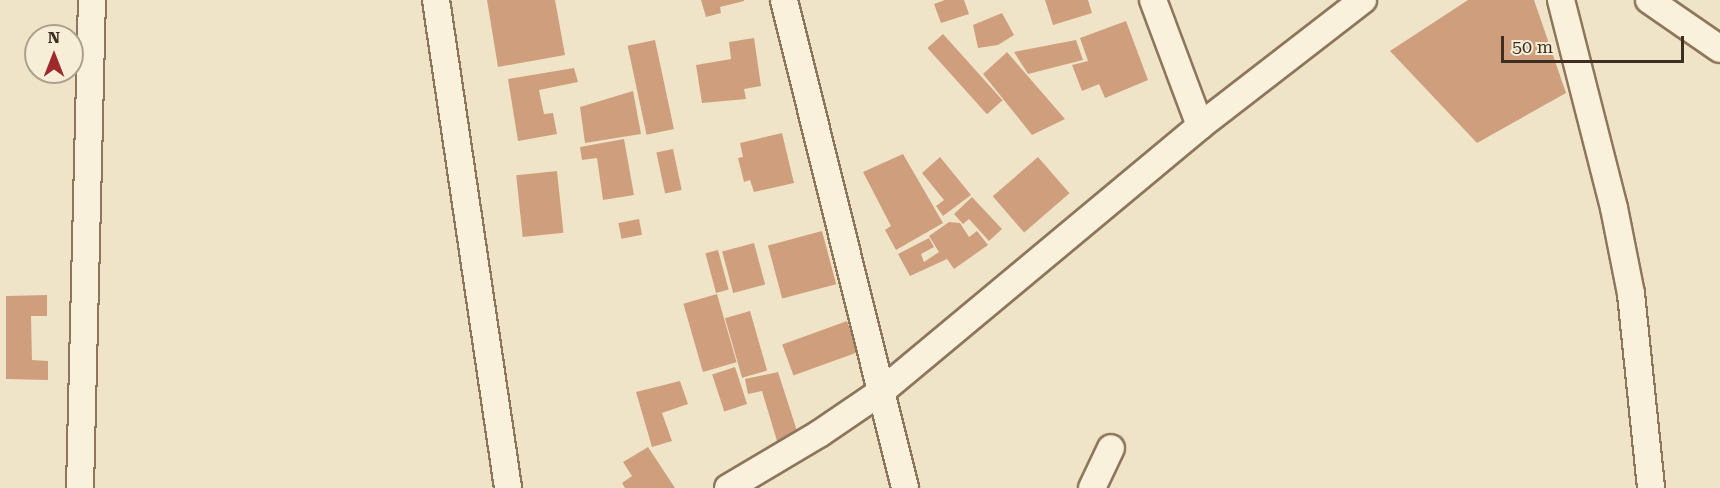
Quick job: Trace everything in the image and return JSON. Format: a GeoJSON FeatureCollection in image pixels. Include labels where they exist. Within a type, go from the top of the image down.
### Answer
{"type":"FeatureCollection","features":[{"type":"Feature","properties":{"kind":"street"},"geometry":{"type":"LineString","coordinates":[[80,488],[92,0]]}},
{"type":"Feature","properties":{"kind":"street"},"geometry":{"type":"LineString","coordinates":[[436,0],[508,488]]}},
{"type":"Feature","properties":{"kind":"street"},"geometry":{"type":"LineString","coordinates":[[784,0],[905,488]]}},
{"type":"Feature","properties":{"kind":"street"},"geometry":{"type":"LineString","coordinates":[[1153,0],[1200,126]]}},
{"type":"Feature","properties":{"kind":"street"},"geometry":{"type":"LineString","coordinates":[[730,488],[819,434],[882,391],[1200,126],[1363,0]]}},
{"type":"Feature","properties":{"kind":"street"},"geometry":{"type":"LineString","coordinates":[[1561,0],[1614,208],[1631,294],[1651,488]]}},
{"type":"Feature","properties":{"kind":"street"},"geometry":{"type":"LineString","coordinates":[[1649,0],[1720,48]]}},
{"type":"Feature","properties":{"kind":"street"},"geometry":{"type":"LineString","coordinates":[[1092,488],[1111,448]]}},
{"type":"Feature","properties":{"kind":"building"},"geometry":{"type":"Polygon","coordinates":[[[487,0],[555,0],[565,55],[498,67],[487,0]]]}},
{"type":"Feature","properties":{"kind":"building"},"geometry":{"type":"Polygon","coordinates":[[[701,0],[744,1],[720,7],[721,13],[706,17],[701,0]]]}},
{"type":"Feature","properties":{"kind":"building"},"geometry":{"type":"Polygon","coordinates":[[[945,0],[964,0],[969,14],[941,23],[934,4],[945,0]]]}},
{"type":"Feature","properties":{"kind":"building"},"geometry":{"type":"Polygon","coordinates":[[[1045,0],[1088,0],[1092,13],[1053,25],[1045,0]]]}},
{"type":"Feature","properties":{"kind":"building"},"geometry":{"type":"Polygon","coordinates":[[[1468,0],[1534,0],[1566,93],[1477,143],[1390,51],[1468,0]]]}},
{"type":"Feature","properties":{"kind":"building"},"geometry":{"type":"Polygon","coordinates":[[[1002,13],[1014,35],[998,45],[978,48],[973,25],[1002,13]]]}},
{"type":"Feature","properties":{"kind":"building"},"geometry":{"type":"Polygon","coordinates":[[[1126,21],[1148,80],[1105,98],[1099,84],[1082,91],[1072,65],[1088,61],[1080,38],[1126,21]]]}},
{"type":"Feature","properties":{"kind":"building"},"geometry":{"type":"Polygon","coordinates":[[[943,34],[1003,100],[987,114],[927,48],[943,34]]]}},
{"type":"Feature","properties":{"kind":"building"},"geometry":{"type":"Polygon","coordinates":[[[754,38],[761,86],[744,89],[746,99],[702,103],[696,65],[731,59],[729,42],[754,38]]]}},
{"type":"Feature","properties":{"kind":"building"},"geometry":{"type":"Polygon","coordinates":[[[655,40],[674,129],[647,135],[628,46],[655,40]]]}},
{"type":"Feature","properties":{"kind":"building"},"geometry":{"type":"Polygon","coordinates":[[[1076,40],[1083,60],[1028,74],[1014,52],[1076,40]]]}},
{"type":"Feature","properties":{"kind":"building"},"geometry":{"type":"Polygon","coordinates":[[[1007,52],[1065,119],[1032,135],[983,74],[1007,52]]]}},
{"type":"Feature","properties":{"kind":"building"},"geometry":{"type":"Polygon","coordinates":[[[574,68],[578,82],[539,90],[544,114],[553,113],[557,134],[518,141],[508,79],[574,68]]]}},
{"type":"Feature","properties":{"kind":"building"},"geometry":{"type":"Polygon","coordinates":[[[633,91],[641,134],[585,143],[580,107],[633,91]]]}},
{"type":"Feature","properties":{"kind":"building"},"geometry":{"type":"Polygon","coordinates":[[[782,133],[794,183],[754,192],[750,180],[744,182],[738,158],[743,157],[740,143],[782,133]]]}},
{"type":"Feature","properties":{"kind":"building"},"geometry":{"type":"Polygon","coordinates":[[[624,139],[634,195],[603,200],[597,158],[582,160],[580,147],[624,139]]]}},
{"type":"Feature","properties":{"kind":"building"},"geometry":{"type":"Polygon","coordinates":[[[673,149],[682,190],[665,194],[656,153],[673,149]]]}},
{"type":"Feature","properties":{"kind":"building"},"geometry":{"type":"Polygon","coordinates":[[[903,154],[943,223],[896,250],[885,230],[891,226],[863,172],[903,154]]]}},
{"type":"Feature","properties":{"kind":"building"},"geometry":{"type":"Polygon","coordinates":[[[940,157],[971,195],[943,216],[936,206],[944,200],[922,173],[940,157]]]}},
{"type":"Feature","properties":{"kind":"building"},"geometry":{"type":"Polygon","coordinates":[[[1038,157],[1069,193],[1024,233],[993,196],[1038,157]]]}},
{"type":"Feature","properties":{"kind":"building"},"geometry":{"type":"Polygon","coordinates":[[[557,171],[563,233],[523,237],[516,175],[557,171]]]}},
{"type":"Feature","properties":{"kind":"building"},"geometry":{"type":"Polygon","coordinates":[[[972,197],[1002,229],[989,241],[969,219],[963,224],[954,214],[972,197]]]}},
{"type":"Feature","properties":{"kind":"building"},"geometry":{"type":"Polygon","coordinates":[[[639,219],[642,235],[621,239],[618,223],[639,219]]]}},
{"type":"Feature","properties":{"kind":"building"},"geometry":{"type":"Polygon","coordinates":[[[949,222],[960,223],[969,237],[977,231],[988,245],[954,269],[947,259],[910,276],[898,254],[929,238],[934,247],[921,254],[924,262],[939,252],[929,236],[949,222]]]}},
{"type":"Feature","properties":{"kind":"building"},"geometry":{"type":"Polygon","coordinates":[[[822,231],[836,284],[782,299],[768,245],[822,231]]]}},
{"type":"Feature","properties":{"kind":"building"},"geometry":{"type":"Polygon","coordinates":[[[754,243],[765,285],[733,293],[722,252],[754,243]]]}},
{"type":"Feature","properties":{"kind":"building"},"geometry":{"type":"Polygon","coordinates":[[[718,250],[729,290],[716,293],[705,253],[718,250]]]}},
{"type":"Feature","properties":{"kind":"building"},"geometry":{"type":"Polygon","coordinates":[[[717,294],[737,362],[703,372],[683,304],[717,294]]]}},
{"type":"Feature","properties":{"kind":"building"},"geometry":{"type":"Polygon","coordinates":[[[47,295],[47,316],[31,316],[32,360],[48,361],[48,380],[6,379],[6,296],[47,295]]]}},
{"type":"Feature","properties":{"kind":"building"},"geometry":{"type":"Polygon","coordinates":[[[750,311],[767,371],[742,378],[725,318],[750,311]]]}},
{"type":"Feature","properties":{"kind":"building"},"geometry":{"type":"Polygon","coordinates":[[[847,321],[858,352],[793,376],[782,345],[847,321]]]}},
{"type":"Feature","properties":{"kind":"building"},"geometry":{"type":"Polygon","coordinates":[[[735,367],[747,404],[724,412],[712,374],[735,367]]]}},
{"type":"Feature","properties":{"kind":"building"},"geometry":{"type":"Polygon","coordinates":[[[778,372],[798,434],[777,441],[762,391],[748,394],[745,379],[778,372]]]}},
{"type":"Feature","properties":{"kind":"building"},"geometry":{"type":"Polygon","coordinates":[[[680,381],[688,404],[662,413],[672,441],[652,447],[636,392],[680,381]]]}},
{"type":"Feature","properties":{"kind":"building"},"geometry":{"type":"Polygon","coordinates":[[[648,447],[675,488],[625,488],[622,483],[632,476],[623,462],[648,447]]]}}]}
